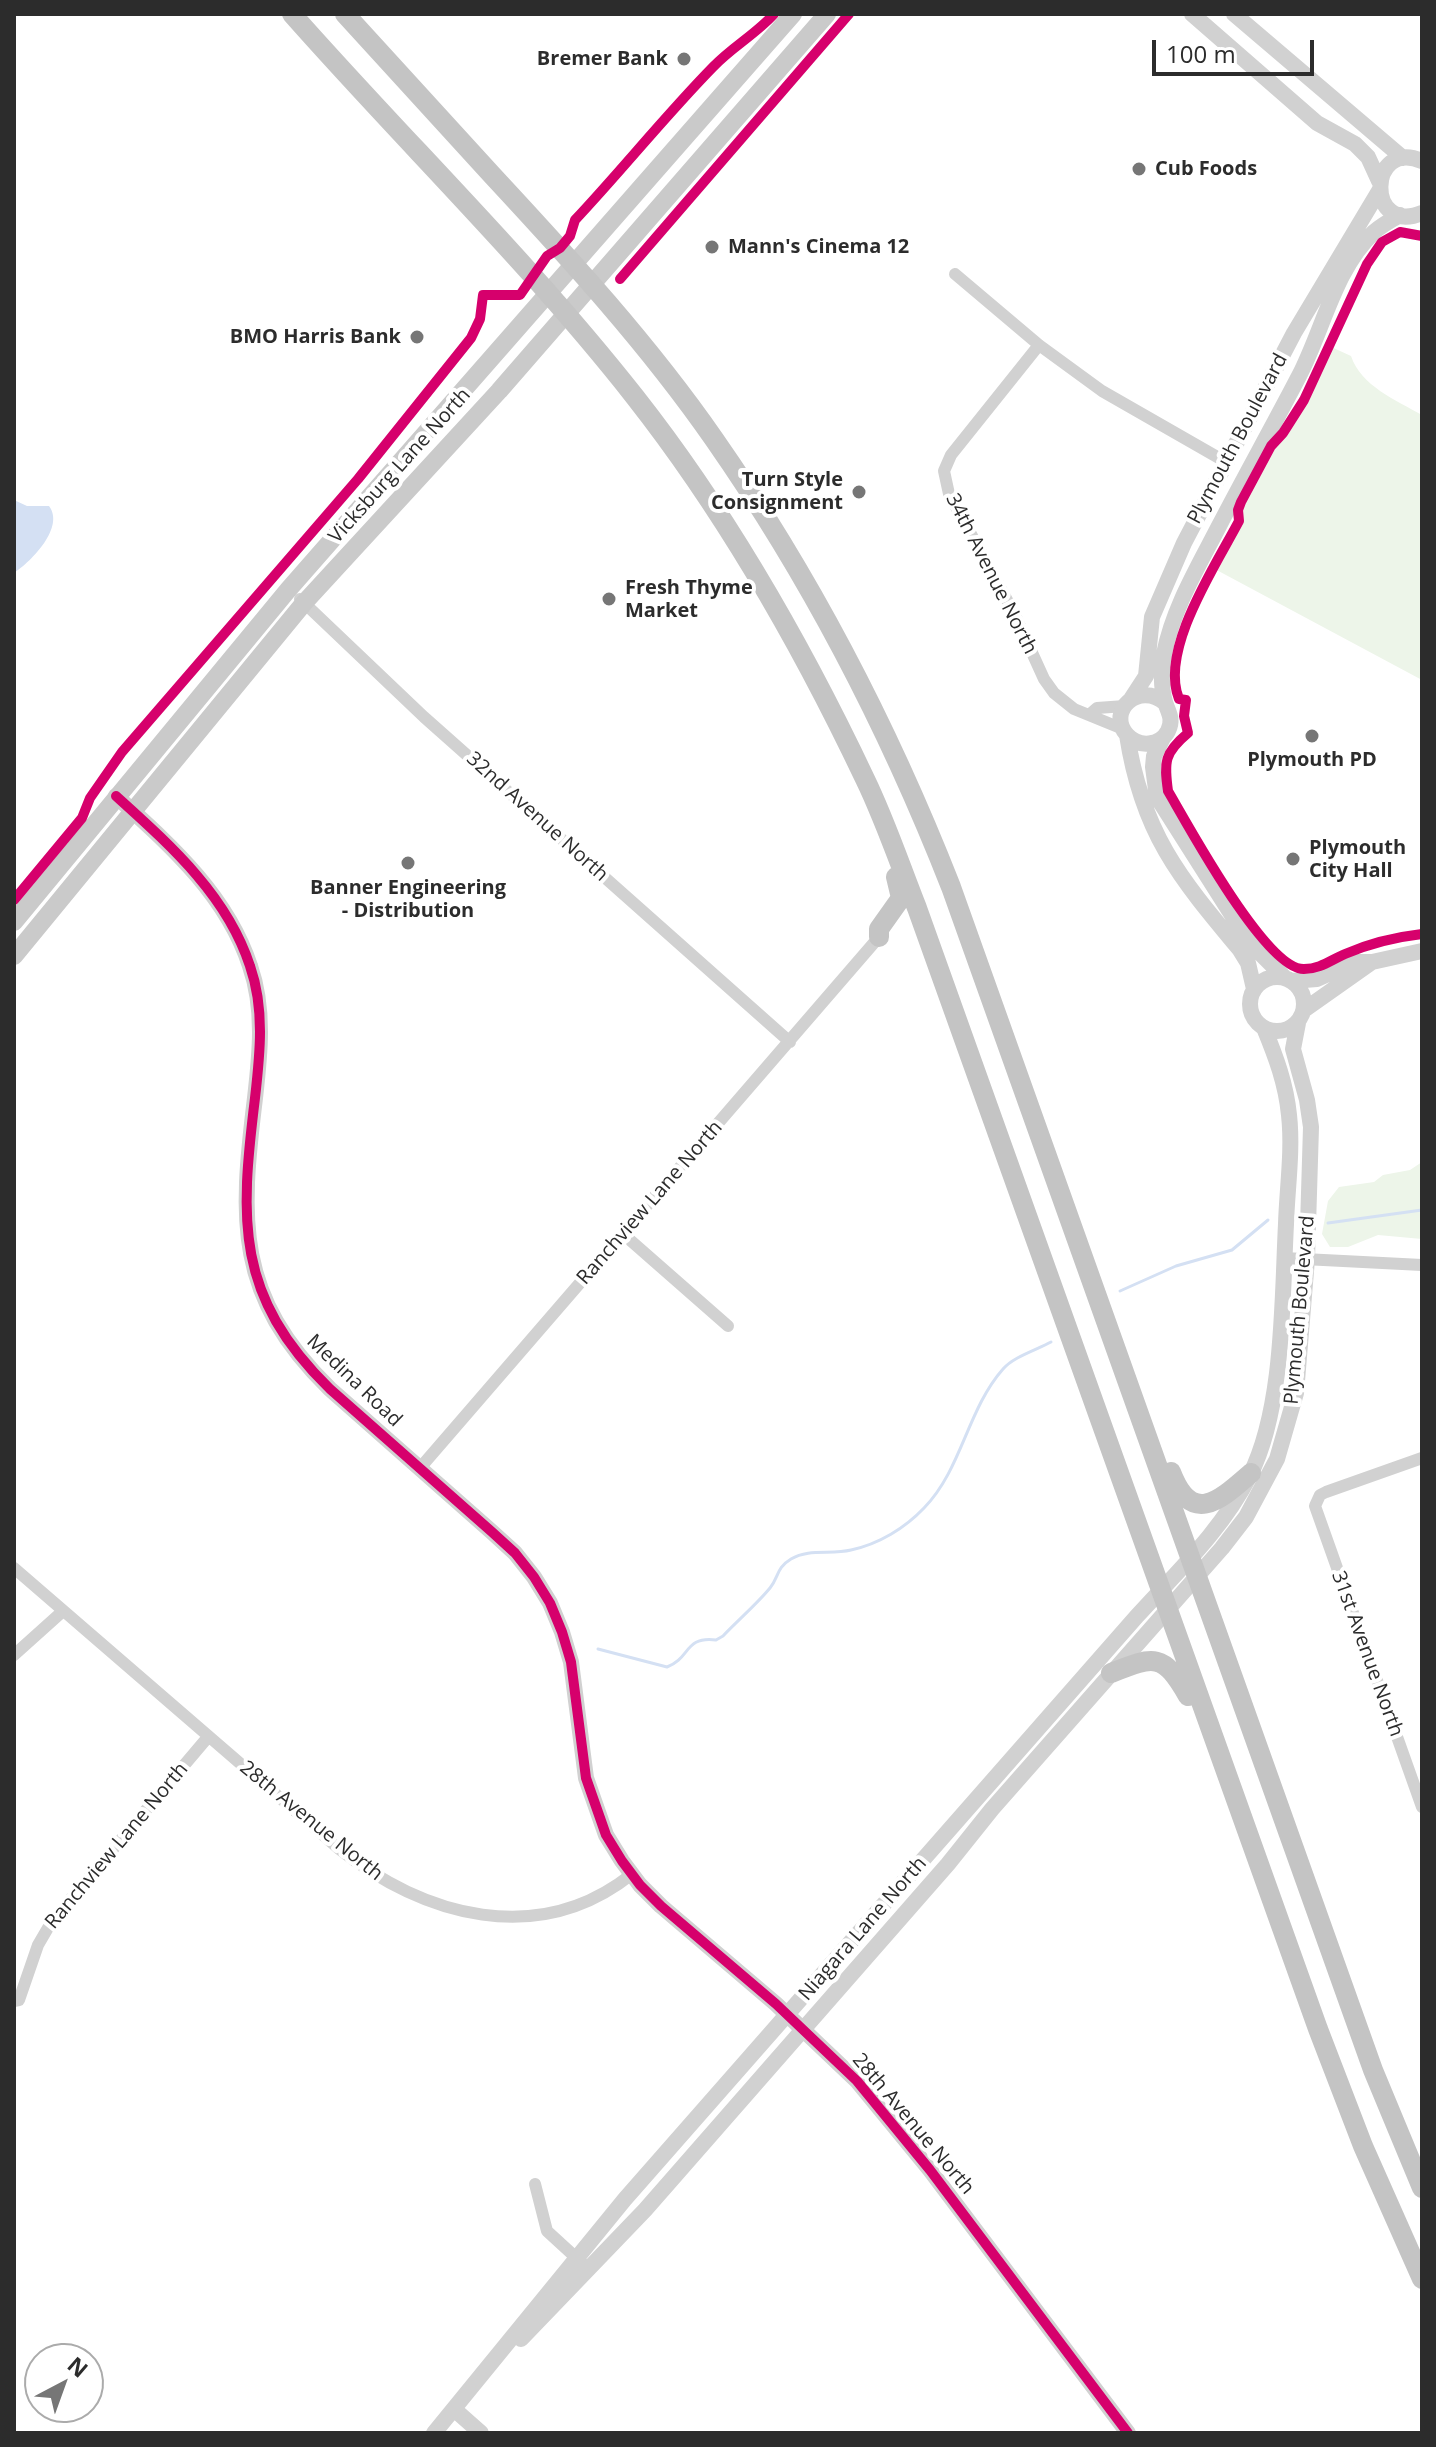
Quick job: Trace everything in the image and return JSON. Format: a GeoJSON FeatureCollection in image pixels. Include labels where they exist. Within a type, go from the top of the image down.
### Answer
{"type":"FeatureCollection","features":[{"type":"Feature","properties":{"kind":"main road"},"geometry":{"type":"LineString","coordinates":[[292,14],[549,294],[671,445],[736,540],[828,701],[866,780],[939,967],[1163,1600],[1363,2146],[1422,2279]]}},
{"type":"Feature","properties":{"kind":"main road"},"geometry":{"type":"LineString","coordinates":[[345,14],[593,284],[651,355],[713,437],[769,521],[856,674],[922,814],[951,887],[1373,2070],[1422,2188]]}},
{"type":"Feature","properties":{"kind":"main road","name":"Vicksburg Lane North"},"geometry":{"type":"LineString","coordinates":[[14,922],[288,590],[793,14]]}},
{"type":"Feature","properties":{"kind":"main road","name":"Vicksburg Lane North"},"geometry":{"type":"LineString","coordinates":[[14,956],[304,603],[593,284],[827,14]]}},
{"type":"Feature","properties":{"kind":"main road"},"geometry":{"type":"LineString","coordinates":[[849,748],[859,787],[901,892],[898,906],[879,929],[879,937],[900,926],[908,928],[914,931],[939,967]]}},
{"type":"Feature","properties":{"kind":"main road"},"geometry":{"type":"LineString","coordinates":[[1129,1387],[1154,1428],[1184,1498],[1197,1504],[1216,1502],[1251,1473]]}},
{"type":"Feature","properties":{"kind":"main road"},"geometry":{"type":"LineString","coordinates":[[1111,1673],[1144,1661],[1171,1668],[1218,1750]]}},
{"type":"Feature","properties":{"kind":"street"},"geometry":{"type":"LineString","coordinates":[[1192,14],[1317,123],[1355,144],[1368,157],[1386,206],[1400,215],[1422,213]]}},
{"type":"Feature","properties":{"kind":"street"},"geometry":{"type":"LineString","coordinates":[[1234,14],[1414,157]]}},
{"type":"Feature","properties":{"kind":"street","name":"Plymouth Boulevard"},"geometry":{"type":"LineString","coordinates":[[1128,703],[1146,676],[1152,617],[1162,588],[1226,462],[1294,333],[1379,186],[1385,169],[1414,157]]}},
{"type":"Feature","properties":{"kind":"street","name":"Plymouth Boulevard"},"geometry":{"type":"LineString","coordinates":[[1165,703],[1163,657],[1181,601],[1262,441],[1300,375],[1334,295],[1358,250],[1376,230],[1400,215]]}},
{"type":"Feature","properties":{"kind":"street"},"geometry":{"type":"LineString","coordinates":[[955,274],[1039,345],[1122,403],[1226,462]]}},
{"type":"Feature","properties":{"kind":"street","name":"34th Avenue North"},"geometry":{"type":"LineString","coordinates":[[1039,345],[951,455],[944,471],[945,482],[954,505],[1014,613],[1044,679],[1063,702],[1125,732]]}},
{"type":"Feature","properties":{"kind":"street","name":"32nd Avenue North"},"geometry":{"type":"LineString","coordinates":[[288,590],[424,717],[790,1042]]}},
{"type":"Feature","properties":{"kind":"street"},"geometry":{"type":"LineString","coordinates":[[1089,715],[1097,708],[1128,703],[1145,694],[1160,698],[1165,703],[1171,721],[1154,756],[1157,797],[1249,942],[1302,992],[1301,1016]]}},
{"type":"Feature","properties":{"kind":"street"},"geometry":{"type":"LineString","coordinates":[[1128,703],[1121,721],[1157,839],[1177,873],[1240,950],[1248,963],[1254,989]]}},
{"type":"Feature","properties":{"kind":"street"},"geometry":{"type":"LineString","coordinates":[[1125,732],[1140,744],[1163,738]]}},
{"type":"Feature","properties":{"kind":"street","name":"Medina Road"},"geometry":{"type":"LineString","coordinates":[[116,796],[202,879],[228,916],[251,968],[261,1035],[245,1209],[251,1254],[269,1308],[306,1365],[515,1553],[550,1603],[571,1662],[581,1748],[590,1793],[606,1835],[632,1874]]}},
{"type":"Feature","properties":{"kind":"street","name":"Ranchview Lane North"},"geometry":{"type":"LineString","coordinates":[[420,1468],[879,937]]}},
{"type":"Feature","properties":{"kind":"street"},"geometry":{"type":"LineString","coordinates":[[1372,962],[1282,1032],[1264,1028],[1250,1010],[1254,989],[1267,978],[1317,979],[1355,962],[1372,962],[1422,951]]}},
{"type":"Feature","properties":{"kind":"street","name":"Plymouth Boulevard"},"geometry":{"type":"LineString","coordinates":[[1163,1600],[1246,1517],[1280,1451],[1296,1393],[1307,1259],[1311,1127],[1293,1049],[1301,1016]]}},
{"type":"Feature","properties":{"kind":"street","name":"Plymouth Boulevard"},"geometry":{"type":"LineString","coordinates":[[1194,1568],[1251,1473],[1263,1443],[1275,1386],[1289,1117],[1284,1082],[1264,1028]]}},
{"type":"Feature","properties":{"kind":"street"},"geometry":{"type":"LineString","coordinates":[[622,1233],[728,1326]]}},
{"type":"Feature","properties":{"kind":"street"},"geometry":{"type":"LineString","coordinates":[[1284,1258],[1422,1265]]}},
{"type":"Feature","properties":{"kind":"street","name":"31st Avenue North"},"geometry":{"type":"LineString","coordinates":[[1422,1458],[1326,1492],[1317,1500],[1316,1513],[1422,1807]]}},
{"type":"Feature","properties":{"kind":"street","name":"28th Avenue North"},"geometry":{"type":"LineString","coordinates":[[14,1568],[362,1868],[389,1884],[448,1907],[479,1913],[538,1916],[591,1901],[632,1874],[661,1906],[788,2015],[857,2081],[923,2160],[1128,2433]]}},
{"type":"Feature","properties":{"kind":"street","name":"Niagara Lane North"},"geometry":{"type":"LineString","coordinates":[[478,2382],[589,2269],[803,2029],[1111,1673],[1163,1600]]}},
{"type":"Feature","properties":{"kind":"street","name":"Niagara Lane North"},"geometry":{"type":"LineString","coordinates":[[434,2433],[576,2258],[788,2015],[1163,1600]]}},
{"type":"Feature","properties":{"kind":"street"},"geometry":{"type":"LineString","coordinates":[[14,1655],[63,1611]]}},
{"type":"Feature","properties":{"kind":"street","name":"Ranchview Lane North"},"geometry":{"type":"LineString","coordinates":[[14,2001],[19,2000],[38,1945],[55,1917],[208,1737]]}},
{"type":"Feature","properties":{"kind":"street"},"geometry":{"type":"LineString","coordinates":[[535,2184],[547,2231],[589,2269]]}},
{"type":"Feature","properties":{"kind":"street"},"geometry":{"type":"LineString","coordinates":[[455,2410],[481,2433]]}},
{"type":"Feature","properties":{"kind":"shaded area"},"geometry":{"type":"Polygon","coordinates":[[[1327,345],[1351,356],[1363,376],[1380,391],[1422,415],[1422,680],[1211,567],[1327,345]]]}},
{"type":"Feature","properties":{"kind":"shaded area"},"geometry":{"type":"Polygon","coordinates":[[[1422,1162],[1422,1239],[1378,1235],[1348,1247],[1330,1247],[1322,1234],[1328,1201],[1339,1187],[1374,1182],[1383,1175],[1410,1170],[1422,1162]]]}},
{"type":"Feature","properties":{"kind":"water"},"geometry":{"type":"Polygon","coordinates":[[[14,500],[27,506],[49,506],[53,524],[44,543],[14,573],[14,500]]]}},
{"type":"Feature","properties":{"kind":"waterway"},"geometry":{"type":"LineString","coordinates":[[1328,1223],[1422,1210]]}},
{"type":"Feature","properties":{"kind":"waterway"},"geometry":{"type":"LineString","coordinates":[[1120,1291],[1176,1266],[1232,1250],[1268,1220]]}},
{"type":"Feature","properties":{"kind":"waterway"},"geometry":{"type":"LineString","coordinates":[[598,1649],[667,1667],[698,1641],[716,1640],[723,1636],[765,1594],[791,1559],[805,1554],[861,1547],[900,1528],[937,1493],[981,1403],[1003,1369],[1019,1357],[1051,1342]]}},
{"type":"Feature","properties":{"kind":"cycle path"},"geometry":{"type":"LineString","coordinates":[[14,900],[82,818],[90,798],[122,752],[358,479],[471,338],[480,319],[483,295],[520,295],[547,256],[560,248],[570,236],[575,220],[678,105],[720,60],[774,14]]}},
{"type":"Feature","properties":{"kind":"cycle path"},"geometry":{"type":"LineString","coordinates":[[620,279],[849,14]]}},
{"type":"Feature","properties":{"kind":"cycle path"},"geometry":{"type":"LineString","coordinates":[[1422,236],[1400,232],[1382,242],[1367,264],[1304,400],[1271,446],[1241,502],[1239,521],[1183,633],[1175,679],[1179,699],[1186,700],[1184,716],[1188,733],[1170,752],[1166,773],[1168,791],[1229,893],[1270,946],[1288,963],[1304,969],[1315,968],[1373,944],[1422,934]]}},
{"type":"Feature","properties":{"kind":"cycle path"},"geometry":{"type":"LineString","coordinates":[[116,796],[176,853],[212,894],[240,940],[255,982],[260,1032],[247,1182],[247,1219],[251,1254],[261,1288],[276,1321],[299,1355],[330,1389],[515,1553],[534,1577],[550,1603],[571,1662],[586,1778],[606,1835],[640,1885],[776,2004],[857,2081],[930,2170],[1128,2433]]}},
{"type":"Feature","properties":{"kind":"place","name":"Bremer Bank"},"geometry":{"type":"Point","coordinates":[684,59]}},
{"type":"Feature","properties":{"kind":"place","name":"Cub Foods"},"geometry":{"type":"Point","coordinates":[1139,169]}},
{"type":"Feature","properties":{"kind":"place","name":"Mann's Cinema 12"},"geometry":{"type":"Point","coordinates":[712,247]}},
{"type":"Feature","properties":{"kind":"place","name":"BMO Harris Bank"},"geometry":{"type":"Point","coordinates":[417,337]}},
{"type":"Feature","properties":{"kind":"place","name":"Turn Style Consignment"},"geometry":{"type":"Point","coordinates":[859,492]}},
{"type":"Feature","properties":{"kind":"place","name":"Fresh Thyme Market"},"geometry":{"type":"Point","coordinates":[609,599]}},
{"type":"Feature","properties":{"kind":"place","name":"Plymouth PD"},"geometry":{"type":"Point","coordinates":[1312,736]}},
{"type":"Feature","properties":{"kind":"place","name":"Plymouth City Hall"},"geometry":{"type":"Point","coordinates":[1293,859]}},
{"type":"Feature","properties":{"kind":"place","name":"Banner Engineering - Distribution"},"geometry":{"type":"Point","coordinates":[408,863]}}]}
